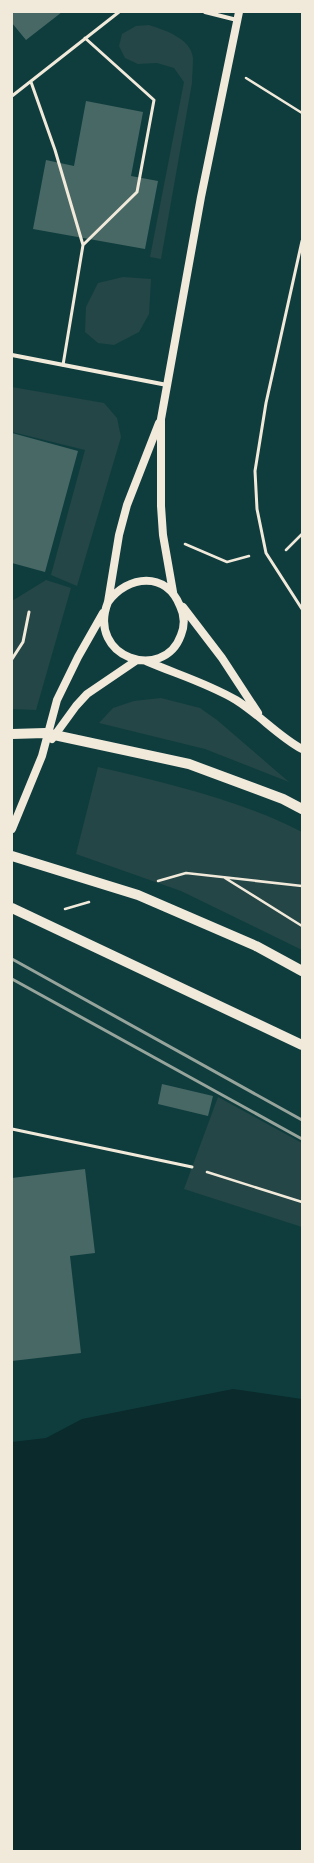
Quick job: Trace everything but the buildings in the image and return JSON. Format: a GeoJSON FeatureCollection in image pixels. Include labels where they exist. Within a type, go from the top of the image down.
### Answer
{"type":"FeatureCollection","features":[{"type":"Feature","properties":{"kind":"main road"},"geometry":{"type":"LineString","coordinates":[[238,16],[201,197],[161,419],[160,506],[163,535],[173,592],[222,658],[260,717]]}},
{"type":"Feature","properties":{"kind":"main road"},"geometry":{"type":"LineString","coordinates":[[12,829],[42,756],[57,700],[78,657],[108,602],[119,535],[127,505],[161,419]]}},
{"type":"Feature","properties":{"kind":"main road"},"geometry":{"type":"LineString","coordinates":[[108,602],[116,592],[126,584],[138,580],[151,581],[163,585],[173,592]]}},
{"type":"Feature","properties":{"kind":"main road"},"geometry":{"type":"LineString","coordinates":[[42,756],[76,706],[87,694],[141,660],[159,658],[170,651],[179,641],[183,628],[184,614],[178,600]]}},
{"type":"Feature","properties":{"kind":"main road"},"geometry":{"type":"LineString","coordinates":[[104,611],[103,625],[107,637],[114,648],[125,656],[141,660],[208,685],[236,700],[260,717],[288,741],[302,749]]}},
{"type":"Feature","properties":{"kind":"main road"},"geometry":{"type":"LineString","coordinates":[[12,734],[45,733],[189,764],[283,799],[302,808]]}},
{"type":"Feature","properties":{"kind":"main road"},"geometry":{"type":"LineString","coordinates":[[12,856],[138,895],[256,946],[302,970]]}},
{"type":"Feature","properties":{"kind":"main road"},"geometry":{"type":"LineString","coordinates":[[12,908],[302,1045]]}},
{"type":"Feature","properties":{"kind":"street"},"geometry":{"type":"LineString","coordinates":[[205,12],[238,16]]}},
{"type":"Feature","properties":{"kind":"street"},"geometry":{"type":"LineString","coordinates":[[12,355],[167,386]]}},
{"type":"Feature","properties":{"kind":"lane"},"geometry":{"type":"LineString","coordinates":[[12,96],[119,12]]}},
{"type":"Feature","properties":{"kind":"lane"},"geometry":{"type":"LineString","coordinates":[[83,245],[137,192],[154,100],[85,38]]}},
{"type":"Feature","properties":{"kind":"lane"},"geometry":{"type":"LineString","coordinates":[[31,82],[55,150],[83,245],[63,365]]}},
{"type":"Feature","properties":{"kind":"lane"},"geometry":{"type":"LineString","coordinates":[[302,241],[266,403],[255,471],[257,510],[266,553],[302,609]]}},
{"type":"Feature","properties":{"kind":"lane"},"geometry":{"type":"LineString","coordinates":[[12,660],[23,642],[29,612]]}},
{"type":"Feature","properties":{"kind":"lane"},"geometry":{"type":"LineString","coordinates":[[12,1129],[192,1167]]}},
{"type":"Feature","properties":{"kind":"path"},"geometry":{"type":"LineString","coordinates":[[228,67],[302,113]]}},
{"type":"Feature","properties":{"kind":"path"},"geometry":{"type":"LineString","coordinates":[[286,550],[302,534]]}},
{"type":"Feature","properties":{"kind":"path"},"geometry":{"type":"LineString","coordinates":[[180,542],[227,562],[256,555]]}},
{"type":"Feature","properties":{"kind":"path"},"geometry":{"type":"LineString","coordinates":[[223,877],[302,926]]}},
{"type":"Feature","properties":{"kind":"path"},"geometry":{"type":"LineString","coordinates":[[192,1167],[302,1202]]}},
{"type":"Feature","properties":{"kind":"shaded area"},"geometry":{"type":"Polygon","coordinates":[[[149,25],[169,32],[182,40],[191,51],[193,58],[192,83],[161,259],[150,257],[184,82],[174,68],[157,63],[138,64],[125,58],[119,46],[122,34],[136,26],[149,25]]]}},
{"type":"Feature","properties":{"kind":"shaded area"},"geometry":{"type":"Polygon","coordinates":[[[123,277],[151,279],[149,314],[139,332],[114,345],[98,343],[85,332],[86,307],[98,283],[123,277]]]}},
{"type":"Feature","properties":{"kind":"shaded area"},"geometry":{"type":"Polygon","coordinates":[[[12,387],[104,403],[117,418],[121,437],[77,586],[51,575],[85,450],[12,432],[12,387]]]}},
{"type":"Feature","properties":{"kind":"shaded area"},"geometry":{"type":"Polygon","coordinates":[[[46,580],[71,588],[36,710],[12,709],[12,601],[46,580]]]}},
{"type":"Feature","properties":{"kind":"shaded area"},"geometry":{"type":"Polygon","coordinates":[[[161,698],[200,708],[217,720],[289,782],[205,749],[99,723],[113,708],[134,701],[161,698]]]}},
{"type":"Feature","properties":{"kind":"shaded area"},"geometry":{"type":"Polygon","coordinates":[[[98,767],[176,786],[228,802],[254,811],[302,832],[302,950],[181,891],[76,854],[98,767]]]}},
{"type":"Feature","properties":{"kind":"shaded area"},"geometry":{"type":"Polygon","coordinates":[[[218,1097],[302,1143],[302,1227],[184,1189],[218,1097]]]}},
{"type":"Feature","properties":{"kind":"shaded area"},"geometry":{"type":"Polygon","coordinates":[[[233,1389],[302,1399],[302,1851],[12,1851],[12,1442],[46,1438],[82,1419],[233,1389]]]}},
{"type":"Feature","properties":{"kind":"railway"},"geometry":{"type":"LineString","coordinates":[[12,959],[302,1120]]}},
{"type":"Feature","properties":{"kind":"railway"},"geometry":{"type":"LineString","coordinates":[[12,979],[302,1139]]}}]}
